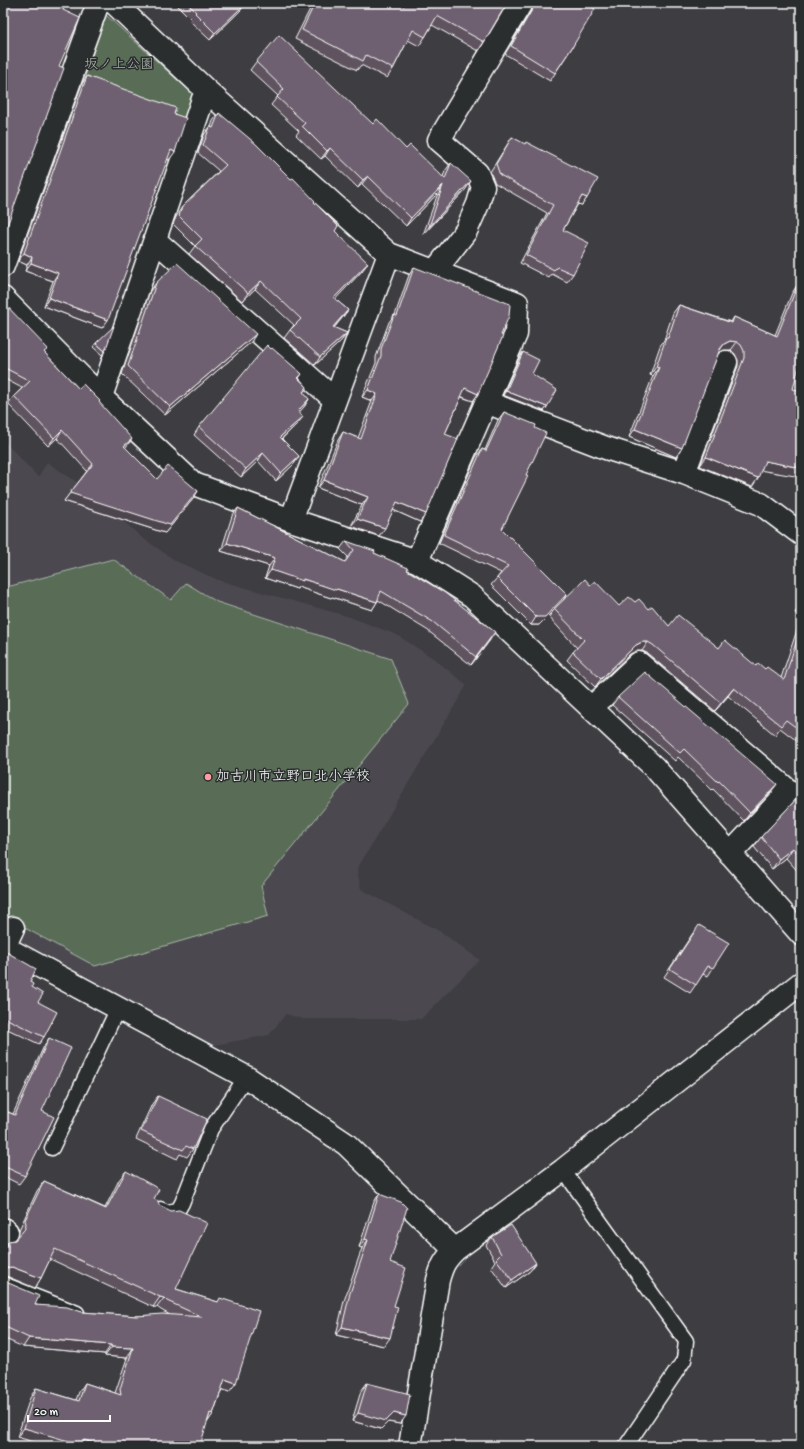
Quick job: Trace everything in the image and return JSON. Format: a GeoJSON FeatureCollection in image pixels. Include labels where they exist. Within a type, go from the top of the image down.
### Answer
{"type":"FeatureCollection","features":[{"type":"Feature","properties":{"kind":"street"},"geometry":{"type":"LineString","coordinates":[[3,266],[98,3]]}},
{"type":"Feature","properties":{"kind":"street"},"geometry":{"type":"LineString","coordinates":[[114,3],[206,90],[388,254],[517,303],[516,334],[417,561]]}},
{"type":"Feature","properties":{"kind":"street"},"geometry":{"type":"LineString","coordinates":[[434,272],[466,231],[478,204],[483,187],[477,173],[440,140],[521,3]]}},
{"type":"Feature","properties":{"kind":"street"},"geometry":{"type":"LineString","coordinates":[[101,397],[206,90]]}},
{"type":"Feature","properties":{"kind":"street"},"geometry":{"type":"LineString","coordinates":[[155,240],[335,400]]}},
{"type":"Feature","properties":{"kind":"street"},"geometry":{"type":"LineString","coordinates":[[292,520],[388,254]]}},
{"type":"Feature","properties":{"kind":"street"},"geometry":{"type":"LineString","coordinates":[[3,298],[101,397],[194,484],[292,520],[417,561],[472,596],[654,768],[801,934]]}},
{"type":"Feature","properties":{"kind":"street"},"geometry":{"type":"LineString","coordinates":[[684,473],[726,362]]}},
{"type":"Feature","properties":{"kind":"street"},"geometry":{"type":"LineString","coordinates":[[486,402],[606,448],[684,473],[761,504],[801,534]]}},
{"type":"Feature","properties":{"kind":"street"},"geometry":{"type":"LineString","coordinates":[[591,708],[639,663],[789,791],[730,854]]}},
{"type":"Feature","properties":{"kind":"street"},"geometry":{"type":"LineString","coordinates":[[13,928],[4,947],[246,1077],[346,1144],[455,1250]]}},
{"type":"Feature","properties":{"kind":"street"},"geometry":{"type":"LineString","coordinates":[[410,1446],[438,1280],[442,1265],[455,1250],[563,1170],[801,983]]}},
{"type":"Feature","properties":{"kind":"street"},"geometry":{"type":"LineString","coordinates":[[3,1229],[6,1232],[3,1238]]}},
{"type":"Feature","properties":{"kind":"lane"},"geometry":{"type":"LineString","coordinates":[[52,1148],[118,1008]]}},
{"type":"Feature","properties":{"kind":"lane"},"geometry":{"type":"LineString","coordinates":[[160,1209],[167,1212],[178,1210],[212,1129],[246,1077]]}},
{"type":"Feature","properties":{"kind":"lane"},"geometry":{"type":"LineString","coordinates":[[563,1170],[686,1342],[684,1360],[626,1446]]}},
{"type":"Feature","properties":{"kind":"lane"},"geometry":{"type":"LineString","coordinates":[[3,1284],[76,1313],[89,1314]]}},
{"type":"Feature","properties":{"kind":"shaded area","name":"加古川市立野口北小学校"},"geometry":{"type":"Polygon","coordinates":[[[3,426],[4,441],[38,477],[47,462],[90,491],[141,537],[176,561],[218,580],[347,616],[397,635],[433,658],[467,685],[357,869],[361,889],[441,932],[480,960],[421,1019],[303,1019],[286,1014],[269,1035],[209,1046],[3,938],[3,426]]]}},
{"type":"Feature","properties":{"kind":"green space","name":"坂ノ上公園"},"geometry":{"type":"Polygon","coordinates":[[[106,15],[194,95],[186,119],[83,82],[106,15]]]}},
{"type":"Feature","properties":{"kind":"green space","name":"加古川市立野口北小学校"},"geometry":{"type":"Polygon","coordinates":[[[113,559],[171,600],[186,583],[217,602],[391,659],[409,704],[261,886],[268,916],[95,966],[12,921],[3,919],[3,588],[113,559]]]}},
{"type":"Feature","properties":{"kind":"building"},"geometry":{"type":"Polygon","coordinates":[[[3,3],[65,3],[63,10],[80,18],[59,66],[64,68],[3,237],[3,3]]]}},
{"type":"Feature","properties":{"kind":"building"},"geometry":{"type":"Polygon","coordinates":[[[187,3],[244,3],[245,4],[215,33],[187,3]]]}},
{"type":"Feature","properties":{"kind":"building"},"geometry":{"type":"Polygon","coordinates":[[[315,3],[397,3],[404,6],[406,3],[507,3],[484,42],[437,16],[425,37],[413,30],[393,69],[366,55],[363,61],[302,30],[315,3]]]}},
{"type":"Feature","properties":{"kind":"building"},"geometry":{"type":"Polygon","coordinates":[[[536,3],[585,3],[595,9],[555,73],[511,46],[536,3]]]}},
{"type":"Feature","properties":{"kind":"building"},"geometry":{"type":"Polygon","coordinates":[[[279,35],[373,124],[377,119],[406,149],[410,145],[445,179],[451,163],[471,181],[429,227],[443,185],[411,218],[368,176],[363,180],[330,148],[327,151],[302,126],[305,123],[277,97],[284,89],[256,62],[279,35]]]}},
{"type":"Feature","properties":{"kind":"building"},"geometry":{"type":"Polygon","coordinates":[[[87,76],[176,108],[174,114],[186,118],[175,152],[171,150],[108,320],[49,298],[58,273],[31,263],[32,257],[24,253],[87,76]]]}},
{"type":"Feature","properties":{"kind":"building"},"geometry":{"type":"Polygon","coordinates":[[[219,113],[256,144],[291,179],[293,178],[338,226],[335,231],[368,263],[334,298],[348,310],[333,327],[347,333],[320,357],[290,330],[301,319],[261,281],[248,293],[195,246],[202,239],[179,216],[182,207],[226,165],[203,145],[210,127],[213,128],[219,113]]]}},
{"type":"Feature","properties":{"kind":"building"},"geometry":{"type":"Polygon","coordinates":[[[512,137],[525,144],[526,142],[598,179],[587,198],[582,196],[563,230],[589,243],[573,274],[557,267],[554,270],[526,255],[553,205],[500,175],[496,164],[512,137]]]}},
{"type":"Feature","properties":{"kind":"building"},"geometry":{"type":"Polygon","coordinates":[[[177,263],[256,334],[170,407],[128,366],[156,283],[177,263]]]}},
{"type":"Feature","properties":{"kind":"building"},"geometry":{"type":"Polygon","coordinates":[[[414,267],[510,304],[509,316],[501,335],[503,336],[478,394],[465,388],[445,434],[458,439],[426,514],[397,502],[385,528],[357,519],[368,497],[324,480],[343,432],[361,439],[377,394],[368,390],[381,356],[381,349],[394,315],[397,316],[414,267]]]}},
{"type":"Feature","properties":{"kind":"building"},"geometry":{"type":"Polygon","coordinates":[[[798,284],[801,285],[801,358],[793,389],[801,391],[801,468],[765,461],[758,478],[706,457],[744,358],[744,351],[741,345],[737,342],[730,341],[724,344],[720,349],[682,448],[635,429],[659,367],[656,367],[679,305],[732,323],[734,317],[777,336],[798,284]]]}},
{"type":"Feature","properties":{"kind":"building"},"geometry":{"type":"Polygon","coordinates":[[[3,303],[48,349],[44,352],[79,389],[83,384],[100,401],[99,402],[132,439],[124,446],[157,479],[168,466],[198,491],[170,525],[70,493],[93,464],[62,430],[54,438],[14,396],[30,381],[3,367],[3,303]]]}},
{"type":"Feature","properties":{"kind":"building"},"geometry":{"type":"Polygon","coordinates":[[[114,326],[105,351],[96,343],[114,326]]]}},
{"type":"Feature","properties":{"kind":"building"},"geometry":{"type":"Polygon","coordinates":[[[267,345],[302,374],[298,378],[307,387],[303,392],[309,399],[298,411],[303,417],[280,437],[299,456],[281,473],[263,453],[246,469],[199,427],[267,345]]]}},
{"type":"Feature","properties":{"kind":"building"},"geometry":{"type":"Polygon","coordinates":[[[523,352],[539,360],[532,374],[557,390],[547,407],[506,391],[523,352]]]}},
{"type":"Feature","properties":{"kind":"building"},"geometry":{"type":"Polygon","coordinates":[[[504,412],[536,425],[535,428],[546,433],[526,475],[528,476],[502,529],[567,594],[545,617],[536,617],[497,578],[508,566],[444,535],[482,449],[486,451],[504,412]]]}},
{"type":"Feature","properties":{"kind":"building"},"geometry":{"type":"Polygon","coordinates":[[[238,508],[345,562],[354,550],[346,541],[375,551],[374,553],[408,568],[407,570],[445,593],[495,632],[476,657],[433,622],[381,591],[377,602],[303,579],[303,581],[271,570],[275,558],[227,543],[238,508]]]}},
{"type":"Feature","properties":{"kind":"building"},"geometry":{"type":"Polygon","coordinates":[[[585,579],[590,585],[595,581],[619,606],[629,597],[635,602],[639,599],[648,609],[652,606],[669,626],[678,615],[719,648],[725,640],[756,666],[758,663],[765,669],[767,667],[784,680],[801,627],[801,731],[786,720],[781,726],[734,688],[721,703],[648,642],[642,642],[636,645],[601,679],[573,652],[584,640],[554,609],[585,579]]]}},
{"type":"Feature","properties":{"kind":"building"},"geometry":{"type":"Polygon","coordinates":[[[645,672],[777,784],[750,813],[719,781],[718,782],[684,749],[680,753],[618,697],[645,672]]]}},
{"type":"Feature","properties":{"kind":"building"},"geometry":{"type":"Polygon","coordinates":[[[801,794],[801,857],[793,848],[779,859],[761,837],[801,794]]]}},
{"type":"Feature","properties":{"kind":"building"},"geometry":{"type":"Polygon","coordinates":[[[699,925],[729,943],[713,968],[708,966],[696,985],[670,969],[699,925]]]}},
{"type":"Feature","properties":{"kind":"building"},"geometry":{"type":"Polygon","coordinates":[[[3,950],[36,969],[30,982],[33,984],[32,987],[43,994],[38,1002],[57,1012],[44,1037],[3,1017],[3,950]]]}},
{"type":"Feature","properties":{"kind":"building"},"geometry":{"type":"Polygon","coordinates":[[[49,1038],[71,1048],[42,1111],[54,1117],[25,1176],[3,1166],[3,1110],[15,1115],[49,1038]]]}},
{"type":"Feature","properties":{"kind":"building"},"geometry":{"type":"Polygon","coordinates":[[[158,1096],[207,1119],[193,1149],[186,1146],[183,1150],[141,1131],[158,1096]]]}},
{"type":"Feature","properties":{"kind":"building"},"geometry":{"type":"Polygon","coordinates":[[[126,1171],[159,1189],[154,1199],[158,1201],[159,1205],[171,1211],[179,1210],[207,1223],[176,1289],[218,1302],[220,1298],[259,1311],[236,1383],[225,1379],[213,1414],[210,1413],[200,1446],[104,1446],[84,1440],[82,1445],[24,1428],[36,1388],[79,1401],[85,1383],[121,1395],[120,1389],[133,1348],[29,1338],[3,1326],[3,1280],[39,1296],[35,1305],[67,1307],[82,1312],[137,1316],[162,1314],[202,1317],[167,1301],[164,1298],[55,1249],[41,1278],[12,1267],[5,1268],[3,1270],[3,1254],[9,1241],[15,1240],[24,1230],[26,1224],[25,1220],[44,1181],[106,1209],[126,1171]]]}},
{"type":"Feature","properties":{"kind":"building"},"geometry":{"type":"Polygon","coordinates":[[[379,1194],[401,1202],[407,1208],[390,1262],[406,1268],[394,1306],[398,1307],[390,1338],[342,1327],[350,1293],[368,1240],[365,1239],[379,1194]]]}},
{"type":"Feature","properties":{"kind":"building"},"geometry":{"type":"Polygon","coordinates":[[[511,1225],[536,1263],[512,1280],[496,1259],[501,1254],[492,1237],[511,1225]]]}},
{"type":"Feature","properties":{"kind":"building"},"geometry":{"type":"Polygon","coordinates":[[[367,1383],[410,1394],[406,1416],[394,1413],[386,1421],[358,1413],[367,1383]]]}},
{"type":"Feature","properties":{"kind":"place","name":"加古川市立野口北小学校"},"geometry":{"type":"Point","coordinates":[208,777]}}]}
